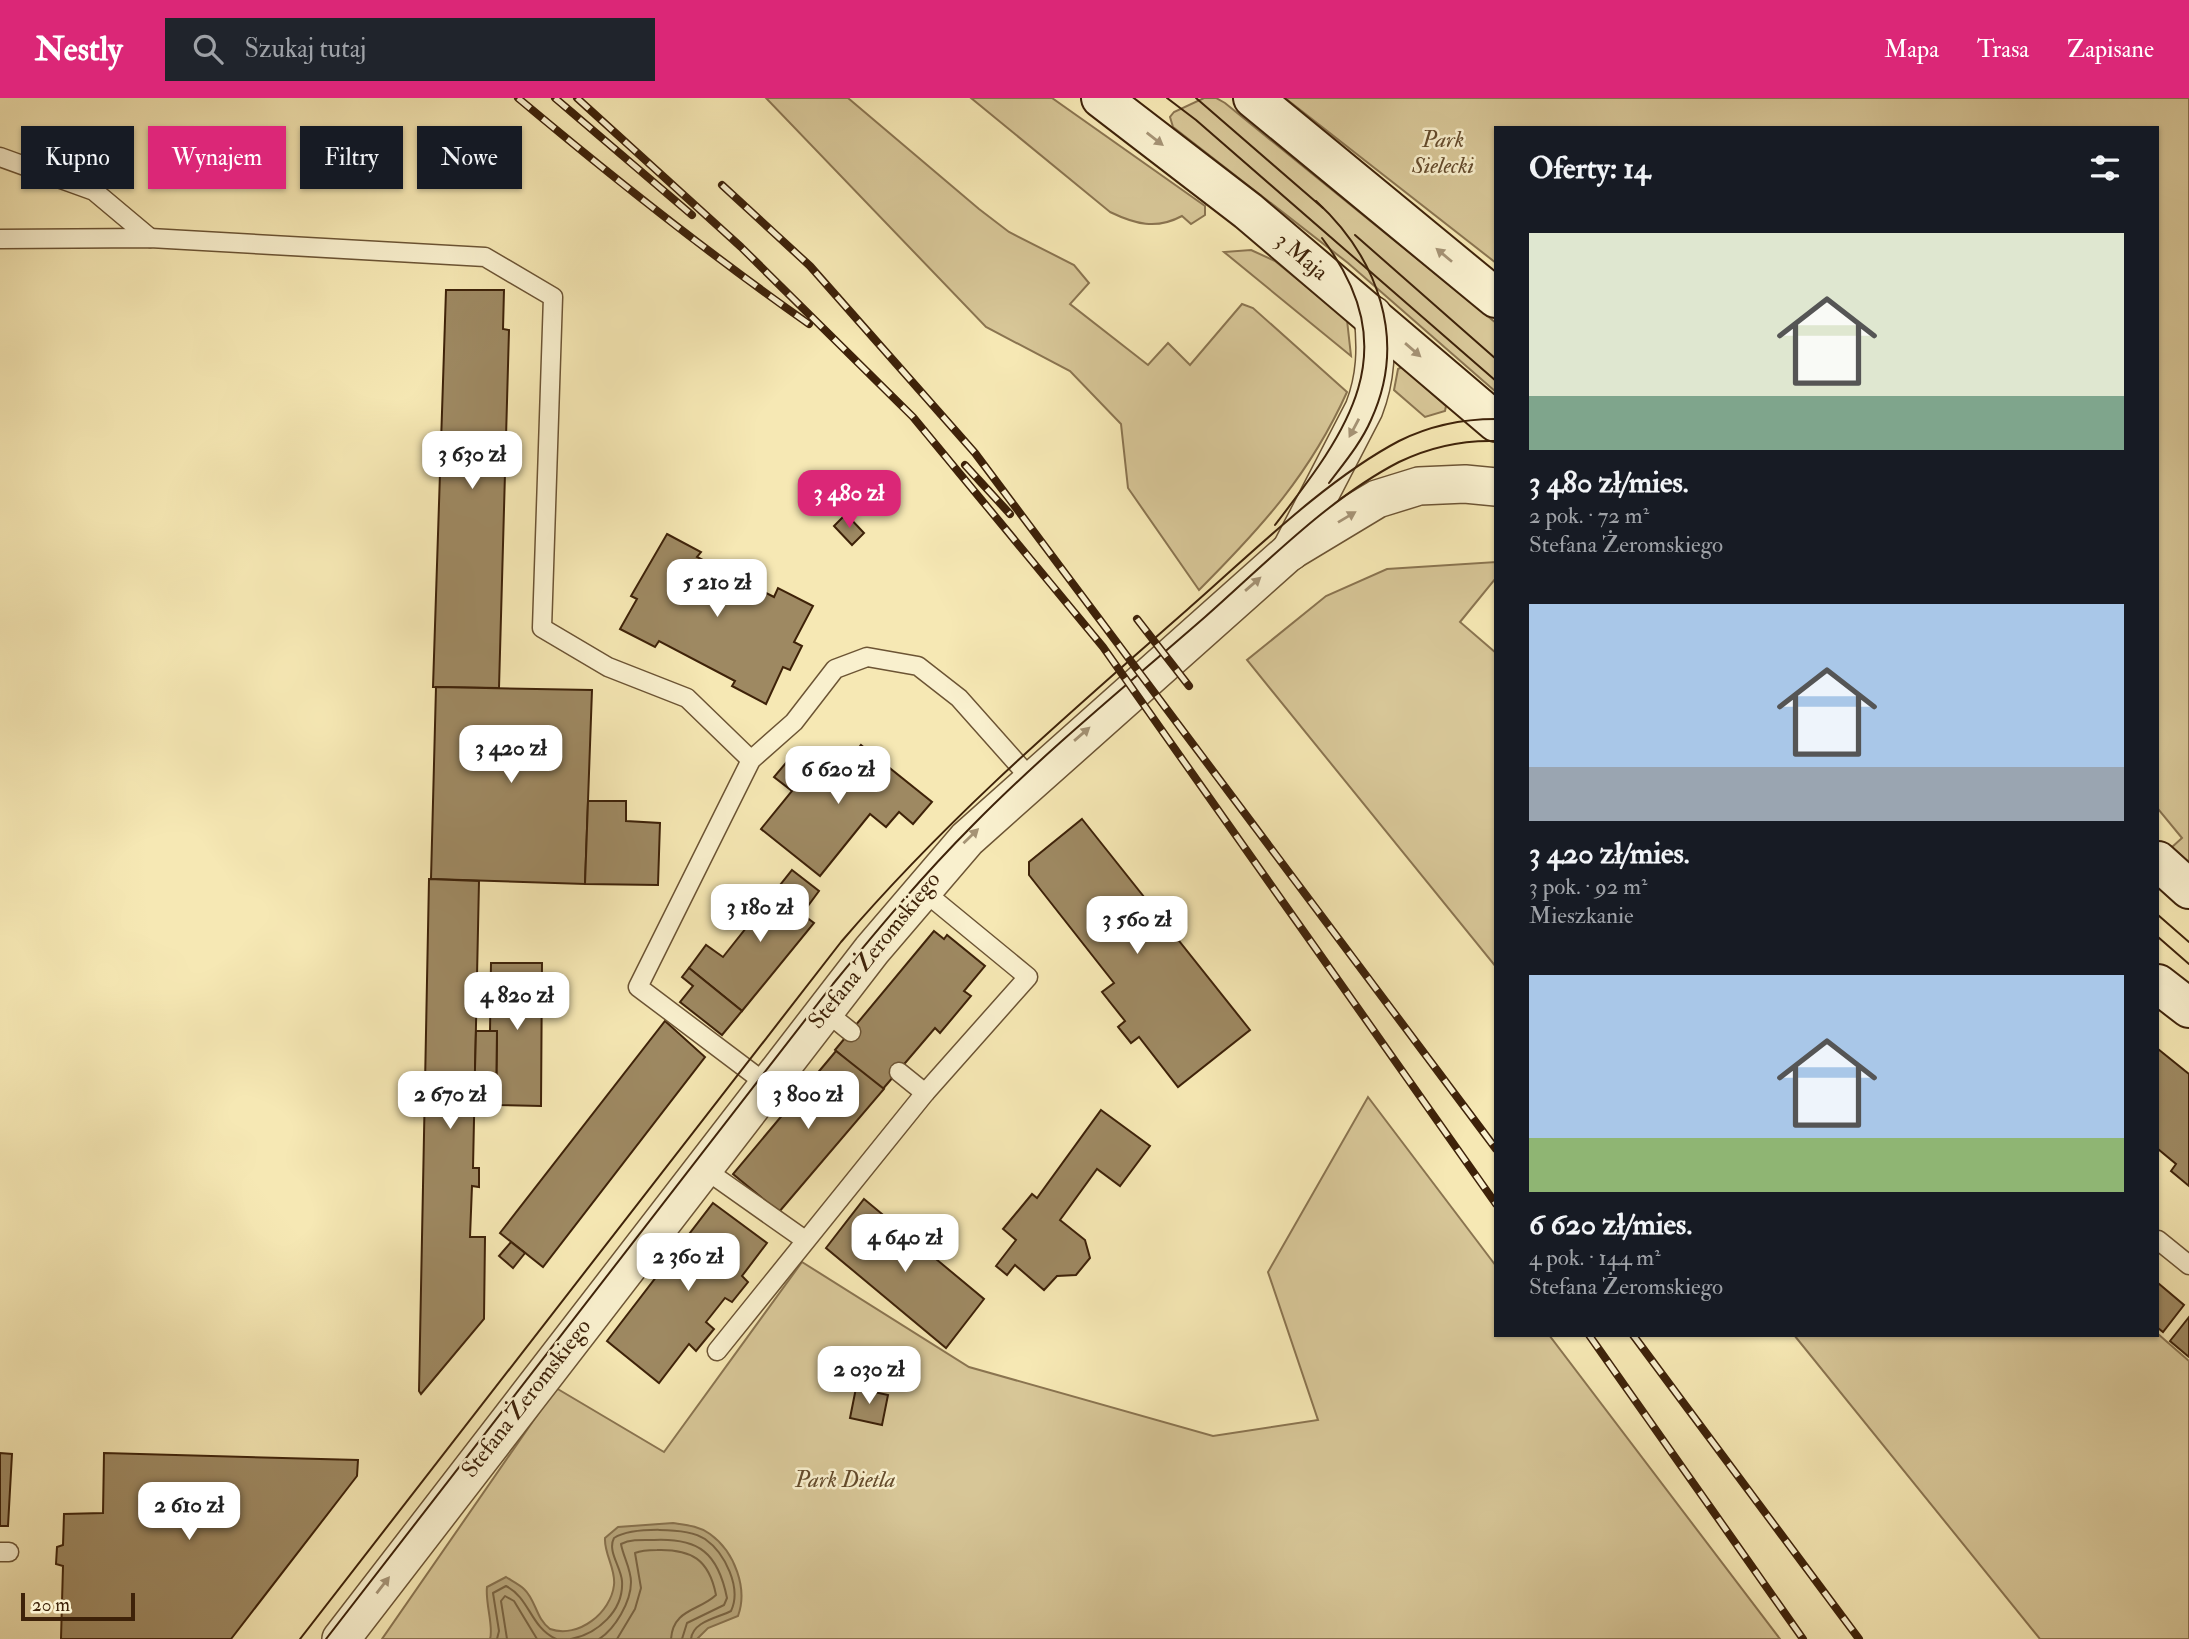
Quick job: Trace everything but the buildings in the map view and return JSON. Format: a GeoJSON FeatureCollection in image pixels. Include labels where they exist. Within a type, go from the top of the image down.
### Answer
{"type":"FeatureCollection","features":[{"type":"Feature","properties":{"kind":"main road","name":"3 Maja"},"geometry":{"type":"LineString","coordinates":[[1101,98],[1248,211],[1494,420]]}},
{"type":"Feature","properties":{"kind":"main road"},"geometry":{"type":"LineString","coordinates":[[1253,98],[1494,296]]}},
{"type":"Feature","properties":{"kind":"main road"},"geometry":{"type":"LineString","coordinates":[[2159,862],[2189,889]]}},
{"type":"Feature","properties":{"kind":"main road"},"geometry":{"type":"LineString","coordinates":[[2159,985],[2189,1008]]}},
{"type":"Feature","properties":{"kind":"street","name":"Stefana Żeromskiego"},"geometry":{"type":"LineString","coordinates":[[1289,552],[1372,388],[1376,343],[1373,315]]}},
{"type":"Feature","properties":{"kind":"street","name":"Stefana Żeromskiego"},"geometry":{"type":"LineString","coordinates":[[341,1639],[768,1085],[838,1022],[921,889],[967,839],[1031,779],[1289,552],[1377,499],[1419,486],[1465,484],[1494,487]]}},
{"type":"Feature","properties":{"kind":"lane"},"geometry":{"type":"LineString","coordinates":[[0,157],[94,191],[150,238]]}},
{"type":"Feature","properties":{"kind":"lane"},"geometry":{"type":"LineString","coordinates":[[0,239],[150,238],[485,257],[553,297],[542,628],[608,667],[687,698],[751,760]]}},
{"type":"Feature","properties":{"kind":"lane"},"geometry":{"type":"LineString","coordinates":[[768,1085],[638,987],[751,760],[794,722],[835,669],[867,657],[918,666],[959,698],[1031,779]]}},
{"type":"Feature","properties":{"kind":"lane"},"geometry":{"type":"LineString","coordinates":[[717,1351],[925,1093],[1028,977],[921,889]]}},
{"type":"Feature","properties":{"kind":"lane"},"geometry":{"type":"LineString","coordinates":[[899,1072],[925,1093]]}},
{"type":"Feature","properties":{"kind":"lane"},"geometry":{"type":"LineString","coordinates":[[703,1168],[805,1240]]}},
{"type":"Feature","properties":{"kind":"lane"},"geometry":{"type":"LineString","coordinates":[[2159,1241],[2189,1265]]}},
{"type":"Feature","properties":{"kind":"green space"},"geometry":{"type":"Polygon","coordinates":[[[766,98],[848,98],[1009,232],[1074,265],[1089,283],[1070,304],[1148,365],[1168,343],[1190,365],[1242,304],[1253,308],[1347,392],[1301,474],[1264,521],[1199,590],[1128,488],[1121,424],[1070,371],[986,327],[766,98]]]}},
{"type":"Feature","properties":{"kind":"green space"},"geometry":{"type":"Polygon","coordinates":[[[971,98],[1052,98],[1205,206],[1205,215],[1191,224],[1182,216],[1163,223],[1146,224],[1110,212],[971,98]]]}},
{"type":"Feature","properties":{"kind":"green space"},"geometry":{"type":"Polygon","coordinates":[[[1204,98],[1216,98],[1225,103],[1494,321],[1494,390],[1348,263],[1173,127],[1170,117],[1174,112],[1204,98]]]}},
{"type":"Feature","properties":{"kind":"green space","name":"Park Sielecki"},"geometry":{"type":"Polygon","coordinates":[[[1285,98],[2189,98],[2189,863],[2171,848],[2182,838],[2159,810],[2159,126],[1494,126],[1494,261],[1285,98]]]}},
{"type":"Feature","properties":{"kind":"green space"},"geometry":{"type":"Polygon","coordinates":[[[1251,250],[1275,261],[1347,320],[1351,356],[1224,252],[1251,250]]]}},
{"type":"Feature","properties":{"kind":"green space"},"geometry":{"type":"Polygon","coordinates":[[[1402,367],[1446,406],[1445,411],[1425,417],[1394,390],[1398,369],[1402,367]]]}},
{"type":"Feature","properties":{"kind":"green space"},"geometry":{"type":"Polygon","coordinates":[[[1494,562],[1494,580],[1460,622],[1494,651],[1494,965],[1247,660],[1326,596],[1387,569],[1494,562]]]}},
{"type":"Feature","properties":{"kind":"green space","name":"Park Dietla"},"geometry":{"type":"Polygon","coordinates":[[[1368,1097],[1494,1263],[1494,1337],[1551,1337],[1780,1639],[382,1639],[556,1388],[664,1452],[802,1262],[969,1367],[1213,1436],[1318,1420],[1268,1272],[1368,1097]]]}},
{"type":"Feature","properties":{"kind":"green space"},"geometry":{"type":"Polygon","coordinates":[[[2159,1335],[2189,1361],[2189,1639],[2040,1639],[1796,1337],[2159,1337],[2159,1335]]]}},
{"type":"Feature","properties":{"kind":"water"},"geometry":{"type":"Polygon","coordinates":[[[673,1523],[706,1531],[726,1551],[740,1583],[741,1605],[738,1616],[708,1628],[697,1639],[490,1639],[487,1587],[506,1577],[528,1593],[545,1625],[550,1629],[561,1631],[582,1627],[600,1613],[612,1595],[614,1579],[605,1538],[618,1527],[673,1523]]]}},
{"type":"Feature","properties":{"kind":"tram line"},"geometry":{"type":"LineString","coordinates":[[1167,98],[1196,120],[1494,379]]}},
{"type":"Feature","properties":{"kind":"tram line"},"geometry":{"type":"LineString","coordinates":[[1196,98],[1323,208]]}},
{"type":"Feature","properties":{"kind":"tram line"},"geometry":{"type":"LineString","coordinates":[[1316,201],[1338,223],[1356,248],[1381,302],[1386,331],[1387,360],[1382,390],[1371,420],[1357,445],[1329,483]]}},
{"type":"Feature","properties":{"kind":"tram line"},"geometry":{"type":"LineString","coordinates":[[1355,235],[1494,357]]}},
{"type":"Feature","properties":{"kind":"tram line"},"geometry":{"type":"LineString","coordinates":[[1275,525],[1302,490],[1345,423],[1358,389],[1364,354],[1361,318],[1348,279],[1322,238]]}},
{"type":"Feature","properties":{"kind":"tram line"},"geometry":{"type":"LineString","coordinates":[[300,1639],[841,942],[923,852],[1052,729],[1316,497],[1371,457],[1399,441],[1435,427],[1471,420],[1494,419]]}},
{"type":"Feature","properties":{"kind":"tram line"},"geometry":{"type":"LineString","coordinates":[[326,1639],[833,984],[954,844],[1058,745],[1298,533],[1347,494],[1399,462],[1422,452],[1459,443],[1494,441]]}},
{"type":"Feature","properties":{"kind":"tram line"},"geometry":{"type":"LineString","coordinates":[[2159,916],[2189,942]]}},
{"type":"Feature","properties":{"kind":"tram line"},"geometry":{"type":"LineString","coordinates":[[2159,938],[2189,964]]}},
{"type":"Feature","properties":{"kind":"railway"},"geometry":{"type":"LineString","coordinates":[[518,98],[661,214],[809,324]]}},
{"type":"Feature","properties":{"kind":"railway"},"geometry":{"type":"LineString","coordinates":[[555,98],[692,215]]}},
{"type":"Feature","properties":{"kind":"railway"},"geometry":{"type":"LineString","coordinates":[[577,98],[741,247],[913,417],[1103,647],[1494,1201]]}},
{"type":"Feature","properties":{"kind":"railway"},"geometry":{"type":"LineString","coordinates":[[722,185],[810,266],[975,453],[1494,1146]]}},
{"type":"Feature","properties":{"kind":"railway"},"geometry":{"type":"LineString","coordinates":[[965,465],[1010,514]]}},
{"type":"Feature","properties":{"kind":"railway"},"geometry":{"type":"LineString","coordinates":[[1137,619],[1189,686]]}},
{"type":"Feature","properties":{"kind":"railway"},"geometry":{"type":"LineString","coordinates":[[1590,1337],[1803,1639]]}},
{"type":"Feature","properties":{"kind":"railway"},"geometry":{"type":"LineString","coordinates":[[1634,1337],[1859,1639]]}}]}
